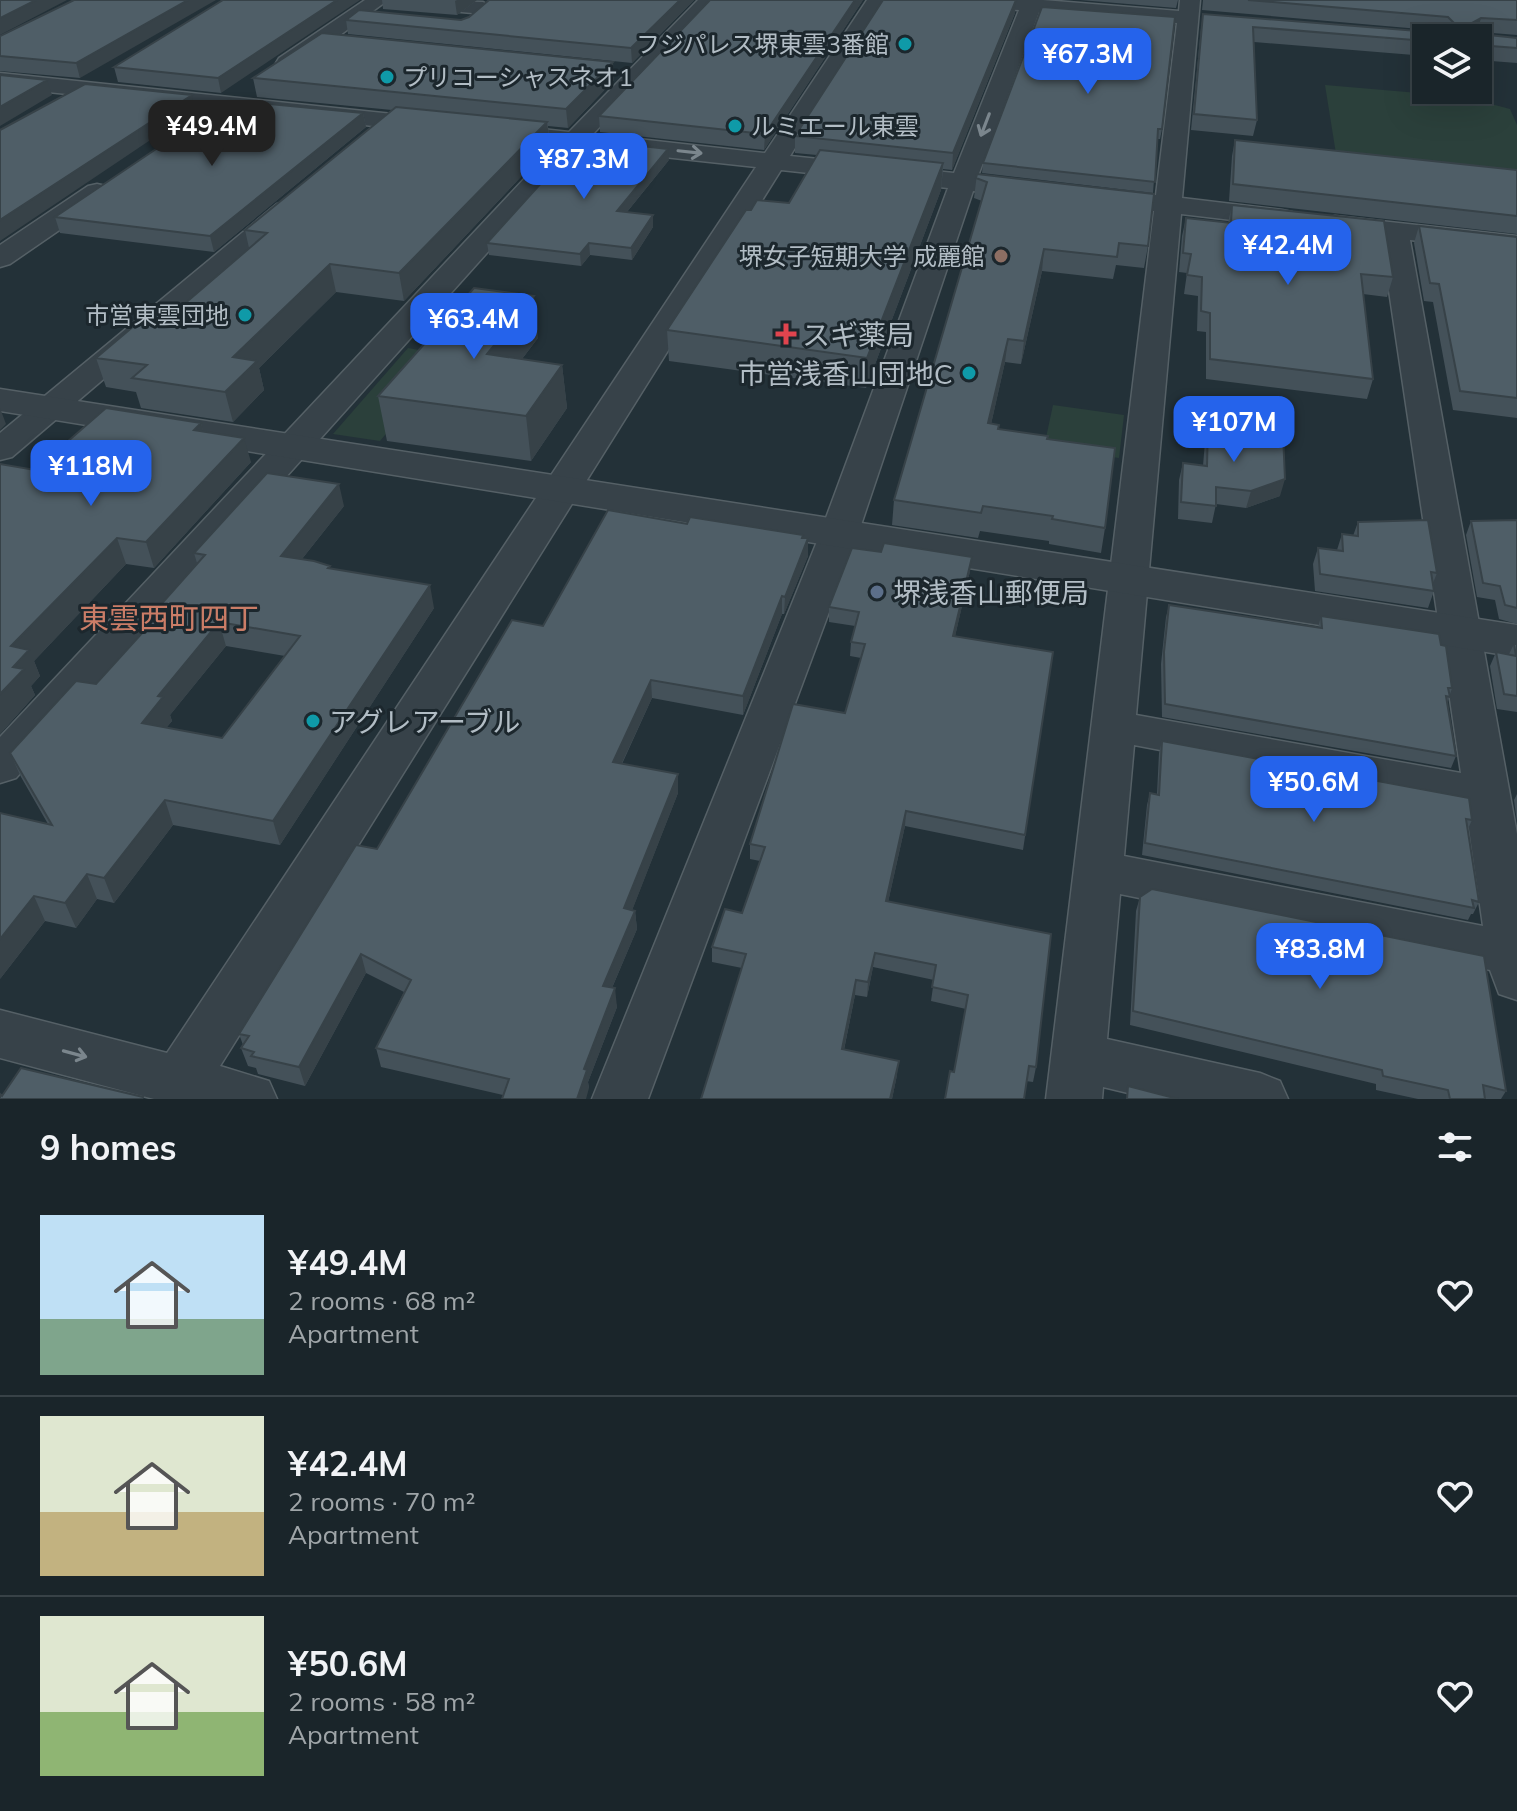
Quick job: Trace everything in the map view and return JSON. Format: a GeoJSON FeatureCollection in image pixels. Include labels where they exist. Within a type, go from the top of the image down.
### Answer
{"type":"FeatureCollection","features":[{"type":"Feature","properties":{"kind":"street"},"geometry":{"type":"LineString","coordinates":[[0,766],[575,139],[623,72],[709,0]]}},
{"type":"Feature","properties":{"kind":"street"},"geometry":{"type":"LineString","coordinates":[[180,1081],[877,0]]}},
{"type":"Feature","properties":{"kind":"street"},"geometry":{"type":"LineString","coordinates":[[967,0],[1194,13],[1169,205],[1076,1078],[1260,1099]]}},
{"type":"Feature","properties":{"kind":"street"},"geometry":{"type":"LineString","coordinates":[[620,1099],[839,534],[963,182],[1032,3]]}},
{"type":"Feature","properties":{"kind":"street"},"geometry":{"type":"LineString","coordinates":[[192,128],[357,15],[391,9],[462,25],[488,4]]}},
{"type":"Feature","properties":{"kind":"street"},"geometry":{"type":"LineString","coordinates":[[319,40],[349,43]]}},
{"type":"Feature","properties":{"kind":"street"},"geometry":{"type":"LineString","coordinates":[[48,110],[112,73]]}},
{"type":"Feature","properties":{"kind":"street"},"geometry":{"type":"LineString","coordinates":[[0,80],[575,139],[1517,244]]}},
{"type":"Feature","properties":{"kind":"street"},"geometry":{"type":"LineString","coordinates":[[362,147],[392,122]]}},
{"type":"Feature","properties":{"kind":"street"},"geometry":{"type":"LineString","coordinates":[[0,258],[117,178]]}},
{"type":"Feature","properties":{"kind":"street"},"geometry":{"type":"LineString","coordinates":[[0,450],[310,190]]}},
{"type":"Feature","properties":{"kind":"street"},"geometry":{"type":"LineString","coordinates":[[1098,870],[1515,966],[1394,230]]}},
{"type":"Feature","properties":{"kind":"street"},"geometry":{"type":"LineString","coordinates":[[0,400],[1517,641]]}},
{"type":"Feature","properties":{"kind":"street"},"geometry":{"type":"LineString","coordinates":[[1113,726],[1487,795]]}},
{"type":"Feature","properties":{"kind":"street"},"geometry":{"type":"LineString","coordinates":[[0,1034],[249,1099]]}},
{"type":"Feature","properties":{"kind":"green space"},"geometry":{"type":"Polygon","coordinates":[[[1325,85],[1412,92],[1412,104],[1491,104],[1510,109],[1517,125],[1517,177],[1337,160],[1325,85]]]}},
{"type":"Feature","properties":{"kind":"green space"},"geometry":{"type":"Polygon","coordinates":[[[408,348],[424,351],[422,390],[380,441],[333,434],[408,348]]]}},
{"type":"Feature","properties":{"kind":"green space"},"geometry":{"type":"Polygon","coordinates":[[[1053,405],[1124,415],[1119,458],[1044,447],[1053,405]]]}},
{"type":"Feature","properties":{"kind":"building"},"geometry":{"type":"Polygon","coordinates":[[[0,0],[36,0],[0,18],[0,0]]]}},
{"type":"Feature","properties":{"kind":"building"},"geometry":{"type":"Polygon","coordinates":[[[74,0],[188,0],[76,63],[0,56],[0,36],[74,0]]]}},
{"type":"Feature","properties":{"kind":"building"},"geometry":{"type":"Polygon","coordinates":[[[223,0],[337,0],[218,78],[114,67],[223,0]]]}},
{"type":"Feature","properties":{"kind":"building"},"geometry":{"type":"Polygon","coordinates":[[[489,0],[680,0],[631,48],[346,20],[359,10],[461,20],[489,0]]]}},
{"type":"Feature","properties":{"kind":"building"},"geometry":{"type":"Polygon","coordinates":[[[710,0],[855,0],[765,134],[599,116],[710,0]]]}},
{"type":"Feature","properties":{"kind":"building"},"geometry":{"type":"Polygon","coordinates":[[[883,0],[1016,0],[953,153],[795,136],[883,0]]]}},
{"type":"Feature","properties":{"kind":"building"},"geometry":{"type":"Polygon","coordinates":[[[1248,0],[1517,0],[1517,20],[1481,18],[1470,24],[1455,24],[1448,17],[1248,0]]]}},
{"type":"Feature","properties":{"kind":"building"},"geometry":{"type":"Polygon","coordinates":[[[1042,7],[1175,17],[1162,129],[1158,129],[1155,182],[983,163],[1042,7]]]}},
{"type":"Feature","properties":{"kind":"building"},"geometry":{"type":"Polygon","coordinates":[[[1203,14],[1412,31],[1412,40],[1253,27],[1257,120],[1194,114],[1203,14]]]}},
{"type":"Feature","properties":{"kind":"building"},"geometry":{"type":"Polygon","coordinates":[[[322,33],[613,62],[566,109],[253,78],[322,33]]]}},
{"type":"Feature","properties":{"kind":"building"},"geometry":{"type":"Polygon","coordinates":[[[1492,35],[1517,38],[1517,48],[1492,46],[1492,35]]]}},
{"type":"Feature","properties":{"kind":"building"},"geometry":{"type":"Polygon","coordinates":[[[0,75],[47,80],[0,107],[0,75]]]}},
{"type":"Feature","properties":{"kind":"building"},"geometry":{"type":"Polygon","coordinates":[[[85,84],[192,95],[0,220],[0,130],[85,84]]]}},
{"type":"Feature","properties":{"kind":"building"},"geometry":{"type":"Polygon","coordinates":[[[229,100],[363,113],[210,236],[55,217],[229,100]]]}},
{"type":"Feature","properties":{"kind":"building"},"geometry":{"type":"Polygon","coordinates":[[[396,107],[547,122],[399,273],[330,264],[233,357],[257,361],[225,392],[132,378],[147,365],[96,358],[154,309],[175,312],[267,233],[245,230],[396,107]]]}},
{"type":"Feature","properties":{"kind":"building"},"geometry":{"type":"Polygon","coordinates":[[[581,139],[668,149],[617,211],[653,215],[631,248],[589,243],[580,254],[487,243],[581,139]]]}},
{"type":"Feature","properties":{"kind":"building"},"geometry":{"type":"Polygon","coordinates":[[[1235,140],[1517,170],[1517,216],[1233,184],[1235,140]]]}},
{"type":"Feature","properties":{"kind":"building"},"geometry":{"type":"Polygon","coordinates":[[[820,150],[943,163],[867,358],[667,330],[746,210],[751,210],[757,200],[789,203],[820,150]]]}},
{"type":"Feature","properties":{"kind":"building"},"geometry":{"type":"Polygon","coordinates":[[[977,174],[1154,194],[1148,246],[1119,243],[1117,257],[1044,249],[1024,341],[1008,339],[988,423],[999,425],[998,429],[1048,436],[1047,439],[1115,448],[1105,528],[1052,519],[1053,516],[983,506],[981,513],[894,500],[987,182],[976,178],[977,174]]]}},
{"type":"Feature","properties":{"kind":"building"},"geometry":{"type":"Polygon","coordinates":[[[1232,205],[1384,221],[1393,277],[1361,274],[1373,379],[1210,359],[1210,313],[1201,311],[1202,277],[1187,275],[1191,254],[1183,253],[1186,218],[1231,223],[1232,205]]]}},
{"type":"Feature","properties":{"kind":"building"},"geometry":{"type":"Polygon","coordinates":[[[1419,226],[1517,237],[1517,398],[1460,391],[1439,284],[1430,283],[1419,226]]]}},
{"type":"Feature","properties":{"kind":"building"},"geometry":{"type":"Polygon","coordinates":[[[474,288],[534,296],[487,354],[562,365],[526,416],[378,396],[474,288]]]}},
{"type":"Feature","properties":{"kind":"building"},"geometry":{"type":"Polygon","coordinates":[[[106,408],[201,423],[194,430],[244,438],[146,542],[117,538],[11,646],[29,650],[13,667],[24,669],[0,694],[0,464],[35,470],[106,408]]]}},
{"type":"Feature","properties":{"kind":"building"},"geometry":{"type":"Polygon","coordinates":[[[1208,424],[1283,434],[1285,479],[1251,491],[1216,487],[1216,506],[1181,502],[1183,463],[1207,466],[1208,424]]]}},
{"type":"Feature","properties":{"kind":"building"},"geometry":{"type":"Polygon","coordinates":[[[267,473],[339,484],[281,556],[314,561],[330,566],[328,568],[430,585],[273,821],[165,800],[104,878],[87,874],[65,903],[34,896],[0,939],[0,813],[52,825],[10,753],[76,681],[96,684],[154,620],[148,619],[205,555],[194,553],[267,473]],[[219,622],[158,696],[163,697],[142,723],[222,738],[300,636],[219,622]]]}},
{"type":"Feature","properties":{"kind":"building"},"geometry":{"type":"Polygon","coordinates":[[[608,510],[687,524],[690,517],[808,538],[743,696],[651,680],[613,762],[678,774],[624,908],[635,911],[603,986],[615,988],[584,1069],[587,1070],[577,1099],[502,1099],[509,1079],[376,1048],[411,980],[361,954],[299,1067],[251,1056],[254,1052],[241,1048],[249,1036],[239,1034],[356,845],[377,849],[512,620],[543,626],[608,510]]]}},
{"type":"Feature","properties":{"kind":"building"},"geometry":{"type":"Polygon","coordinates":[[[1428,520],[1437,573],[1431,572],[1434,591],[1320,574],[1318,548],[1343,551],[1342,534],[1358,536],[1358,522],[1428,520]]]}},
{"type":"Feature","properties":{"kind":"building"},"geometry":{"type":"Polygon","coordinates":[[[1517,520],[1517,608],[1505,605],[1500,586],[1483,583],[1471,521],[1517,520]]]}},
{"type":"Feature","properties":{"kind":"building"},"geometry":{"type":"Polygon","coordinates":[[[884,543],[972,557],[953,636],[1053,652],[1025,835],[906,811],[886,901],[1051,934],[1036,1067],[1029,1066],[1024,1099],[945,1099],[950,1071],[954,1072],[968,995],[932,987],[936,965],[875,953],[868,982],[856,980],[842,1049],[899,1061],[890,1099],[701,1099],[746,954],[712,947],[725,909],[742,913],[765,847],[750,844],[793,704],[845,713],[865,644],[851,642],[859,612],[829,607],[852,548],[881,552],[884,543]]]}},
{"type":"Feature","properties":{"kind":"building"},"geometry":{"type":"Polygon","coordinates":[[[1169,605],[1322,628],[1321,616],[1439,634],[1441,645],[1446,646],[1452,688],[1448,688],[1450,697],[1446,696],[1456,756],[1165,704],[1164,652],[1169,605]]]}},
{"type":"Feature","properties":{"kind":"building"},"geometry":{"type":"Polygon","coordinates":[[[1514,644],[1517,644],[1517,696],[1504,694],[1496,652],[1516,656],[1514,644]]]}},
{"type":"Feature","properties":{"kind":"building"},"geometry":{"type":"Polygon","coordinates":[[[1162,741],[1469,798],[1472,820],[1466,819],[1479,902],[1472,900],[1474,908],[1145,843],[1150,793],[1159,795],[1162,741]]]}},
{"type":"Feature","properties":{"kind":"building"},"geometry":{"type":"Polygon","coordinates":[[[1152,889],[1484,956],[1506,1091],[1483,1085],[1485,1099],[1450,1099],[1448,1090],[1383,1076],[1382,1070],[1133,1011],[1140,897],[1152,889]]]}},
{"type":"Feature","properties":{"kind":"building"},"geometry":{"type":"Polygon","coordinates":[[[21,1068],[143,1097],[0,1099],[0,1094],[2,1096],[21,1068]]]}},
{"type":"Feature","properties":{"kind":"building"},"geometry":{"type":"Polygon","coordinates":[[[1128,1086],[1178,1099],[1127,1099],[1128,1086]]]}},
{"type":"Feature","properties":{"kind":"place","name":"フジパレス堺東雲3番館"},"geometry":{"type":"Point","coordinates":[905,44]}},
{"type":"Feature","properties":{"kind":"place","name":"プリコーシャスネオ1"},"geometry":{"type":"Point","coordinates":[387,77]}},
{"type":"Feature","properties":{"kind":"place","name":"ルミエール東雲"},"geometry":{"type":"Point","coordinates":[735,126]}},
{"type":"Feature","properties":{"kind":"place","name":"堺女子短期大学 成麗館"},"geometry":{"type":"Point","coordinates":[1001,256]}},
{"type":"Feature","properties":{"kind":"place","name":"市営東雲団地"},"geometry":{"type":"Point","coordinates":[245,315]}},
{"type":"Feature","properties":{"kind":"place","name":"スギ薬局"},"geometry":{"type":"Point","coordinates":[786,334]}},
{"type":"Feature","properties":{"kind":"place","name":"市営浅香山団地C"},"geometry":{"type":"Point","coordinates":[969,373]}},
{"type":"Feature","properties":{"kind":"place","name":"堺浅香山郵便局"},"geometry":{"type":"Point","coordinates":[877,592]}},
{"type":"Feature","properties":{"kind":"place","name":"アグレアーブル"},"geometry":{"type":"Point","coordinates":[313,721]}},
{"type":"Feature","properties":{"kind":"district","name":"東雲西町四丁"},"geometry":{"type":"Point","coordinates":[169,618]}}]}
